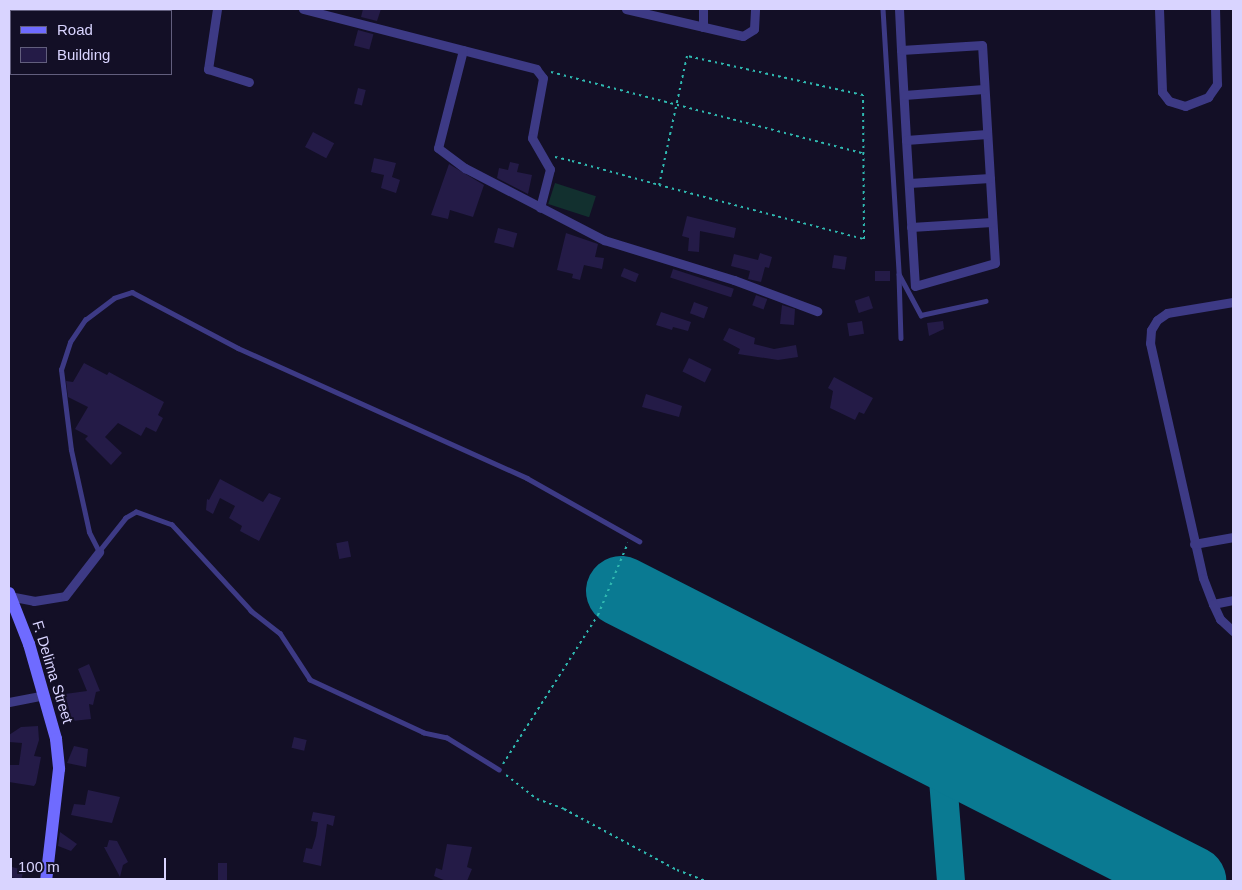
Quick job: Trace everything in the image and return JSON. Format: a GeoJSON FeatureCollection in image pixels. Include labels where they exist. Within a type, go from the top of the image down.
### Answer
{"type":"FeatureCollection","features":[{"type":"Feature","properties":{"kind":"street"},"geometry":{"type":"LineString","coordinates":[[217,9],[206,65],[216,74],[249,82]]}},
{"type":"Feature","properties":{"kind":"street"},"geometry":{"type":"LineString","coordinates":[[303,9],[530,66],[541,73],[542,86],[532,138],[550,169],[540,208]]}},
{"type":"Feature","properties":{"kind":"street"},"geometry":{"type":"LineString","coordinates":[[626,9],[656,12],[703,27],[743,36],[754,29],[755,9]]}},
{"type":"Feature","properties":{"kind":"street"},"geometry":{"type":"LineString","coordinates":[[703,9],[703,27]]}},
{"type":"Feature","properties":{"kind":"street"},"geometry":{"type":"LineString","coordinates":[[899,9],[901,50],[904,95],[906,140],[909,183],[914,286],[994,262],[990,178],[982,45],[901,50]]}},
{"type":"Feature","properties":{"kind":"street"},"geometry":{"type":"LineString","coordinates":[[1159,9],[1162,92],[1169,101],[1185,106],[1208,97],[1218,84],[1215,9]]}},
{"type":"Feature","properties":{"kind":"street"},"geometry":{"type":"LineString","coordinates":[[463,50],[438,148],[490,184],[604,240],[734,280],[817,311]]}},
{"type":"Feature","properties":{"kind":"street"},"geometry":{"type":"LineString","coordinates":[[904,95],[984,89]]}},
{"type":"Feature","properties":{"kind":"street"},"geometry":{"type":"LineString","coordinates":[[906,140],[987,134]]}},
{"type":"Feature","properties":{"kind":"street"},"geometry":{"type":"LineString","coordinates":[[909,183],[990,178]]}},
{"type":"Feature","properties":{"kind":"street"},"geometry":{"type":"LineString","coordinates":[[911,227],[992,222]]}},
{"type":"Feature","properties":{"kind":"street"},"geometry":{"type":"LineString","coordinates":[[1233,302],[1167,314],[1157,320],[1151,330],[1150,343],[1194,544],[1213,604],[1220,619],[1233,631]]}},
{"type":"Feature","properties":{"kind":"street"},"geometry":{"type":"LineString","coordinates":[[1194,544],[1233,537]]}},
{"type":"Feature","properties":{"kind":"street"},"geometry":{"type":"LineString","coordinates":[[9,595],[34,601],[65,596],[99,552]]}},
{"type":"Feature","properties":{"kind":"street","name":"F. Delima Street"},"geometry":{"type":"LineString","coordinates":[[9,595],[53,725],[60,769],[46,881]]}},
{"type":"Feature","properties":{"kind":"street"},"geometry":{"type":"LineString","coordinates":[[1213,604],[1233,600]]}},
{"type":"Feature","properties":{"kind":"street"},"geometry":{"type":"LineString","coordinates":[[9,702],[44,695]]}},
{"type":"Feature","properties":{"kind":"lane"},"geometry":{"type":"LineString","coordinates":[[883,9],[901,338]]}},
{"type":"Feature","properties":{"kind":"lane"},"geometry":{"type":"LineString","coordinates":[[899,274],[922,315],[985,301]]}},
{"type":"Feature","properties":{"kind":"lane"},"geometry":{"type":"LineString","coordinates":[[499,770],[447,738],[424,734],[310,680],[280,634],[251,611],[172,525],[136,512],[126,518],[99,552],[89,532],[70,450],[61,370],[70,342],[85,320],[114,298],[132,292],[238,348],[527,478],[639,541]]}},
{"type":"Feature","properties":{"kind":"path"},"geometry":{"type":"LineString","coordinates":[[543,155],[864,239],[863,95],[687,56],[659,185]]}},
{"type":"Feature","properties":{"kind":"path"},"geometry":{"type":"LineString","coordinates":[[541,73],[586,79],[864,153]]}},
{"type":"Feature","properties":{"kind":"path"},"geometry":{"type":"LineString","coordinates":[[631,537],[598,614],[499,770],[537,799],[564,808],[677,870],[706,881]]}},
{"type":"Feature","properties":{"kind":"green space"},"geometry":{"type":"Polygon","coordinates":[[[555,183],[596,196],[589,217],[548,204],[555,183]]]}},
{"type":"Feature","properties":{"kind":"building"},"geometry":{"type":"Polygon","coordinates":[[[363,9],[381,9],[377,21],[361,17],[363,9]]]}},
{"type":"Feature","properties":{"kind":"building"},"geometry":{"type":"Polygon","coordinates":[[[358,30],[373,34],[369,50],[354,45],[358,30]]]}},
{"type":"Feature","properties":{"kind":"building"},"geometry":{"type":"Polygon","coordinates":[[[358,88],[366,90],[362,105],[354,104],[358,88]]]}},
{"type":"Feature","properties":{"kind":"building"},"geometry":{"type":"Polygon","coordinates":[[[313,132],[334,143],[326,158],[305,147],[313,132]]]}},
{"type":"Feature","properties":{"kind":"building"},"geometry":{"type":"Polygon","coordinates":[[[374,158],[396,163],[392,177],[400,180],[396,193],[381,188],[384,175],[371,172],[374,158]]]}},
{"type":"Feature","properties":{"kind":"building"},"geometry":{"type":"Polygon","coordinates":[[[510,162],[519,164],[517,172],[532,175],[528,194],[497,178],[499,168],[508,170],[510,162]]]}},
{"type":"Feature","properties":{"kind":"building"},"geometry":{"type":"Polygon","coordinates":[[[449,164],[484,185],[473,217],[450,210],[448,219],[431,215],[449,164]]]}},
{"type":"Feature","properties":{"kind":"building"},"geometry":{"type":"Polygon","coordinates":[[[687,216],[736,228],[734,238],[700,231],[699,252],[688,251],[689,238],[682,236],[687,216]]]}},
{"type":"Feature","properties":{"kind":"building"},"geometry":{"type":"Polygon","coordinates":[[[498,228],[517,233],[513,248],[494,242],[498,228]]]}},
{"type":"Feature","properties":{"kind":"building"},"geometry":{"type":"Polygon","coordinates":[[[566,233],[598,244],[595,257],[604,258],[602,269],[584,265],[580,280],[572,278],[573,274],[557,270],[566,233]]]}},
{"type":"Feature","properties":{"kind":"building"},"geometry":{"type":"Polygon","coordinates":[[[760,253],[772,257],[769,268],[765,267],[761,282],[748,279],[750,271],[731,266],[734,254],[758,260],[760,253]]]}},
{"type":"Feature","properties":{"kind":"building"},"geometry":{"type":"Polygon","coordinates":[[[834,255],[847,257],[845,270],[832,268],[834,255]]]}},
{"type":"Feature","properties":{"kind":"building"},"geometry":{"type":"Polygon","coordinates":[[[624,268],[639,274],[635,282],[621,276],[624,268]]]}},
{"type":"Feature","properties":{"kind":"building"},"geometry":{"type":"Polygon","coordinates":[[[673,269],[734,289],[731,297],[670,278],[673,269]]]}},
{"type":"Feature","properties":{"kind":"building"},"geometry":{"type":"Polygon","coordinates":[[[875,271],[890,271],[890,281],[875,281],[875,271]]]}},
{"type":"Feature","properties":{"kind":"building"},"geometry":{"type":"Polygon","coordinates":[[[756,295],[767,299],[764,309],[752,305],[756,295]]]}},
{"type":"Feature","properties":{"kind":"building"},"geometry":{"type":"Polygon","coordinates":[[[869,296],[873,308],[859,313],[855,301],[869,296]]]}},
{"type":"Feature","properties":{"kind":"building"},"geometry":{"type":"Polygon","coordinates":[[[694,302],[708,307],[704,318],[690,313],[694,302]]]}},
{"type":"Feature","properties":{"kind":"building"},"geometry":{"type":"Polygon","coordinates":[[[782,305],[795,309],[794,325],[780,324],[782,305]]]}},
{"type":"Feature","properties":{"kind":"building"},"geometry":{"type":"Polygon","coordinates":[[[661,312],[691,322],[688,331],[673,327],[672,330],[656,325],[661,312]]]}},
{"type":"Feature","properties":{"kind":"building"},"geometry":{"type":"Polygon","coordinates":[[[862,321],[864,334],[849,336],[847,323],[862,321]]]}},
{"type":"Feature","properties":{"kind":"building"},"geometry":{"type":"Polygon","coordinates":[[[943,321],[944,329],[929,336],[927,323],[943,321]]]}},
{"type":"Feature","properties":{"kind":"building"},"geometry":{"type":"Polygon","coordinates":[[[729,328],[755,338],[754,344],[774,349],[796,345],[798,357],[778,360],[738,354],[740,349],[723,340],[729,328]]]}},
{"type":"Feature","properties":{"kind":"building"},"geometry":{"type":"Polygon","coordinates":[[[689,358],[711,369],[705,382],[682,371],[689,358]]]}},
{"type":"Feature","properties":{"kind":"building"},"geometry":{"type":"Polygon","coordinates":[[[84,363],[107,375],[109,372],[164,402],[158,415],[163,418],[156,432],[146,427],[141,436],[118,423],[105,437],[122,453],[111,465],[85,439],[88,436],[75,429],[88,407],[68,397],[66,381],[73,382],[84,363]]]}},
{"type":"Feature","properties":{"kind":"building"},"geometry":{"type":"Polygon","coordinates":[[[834,377],[873,398],[864,414],[859,412],[855,420],[830,408],[833,391],[828,388],[834,377]]]}},
{"type":"Feature","properties":{"kind":"building"},"geometry":{"type":"Polygon","coordinates":[[[646,394],[682,406],[679,417],[642,407],[646,394]]]}},
{"type":"Feature","properties":{"kind":"building"},"geometry":{"type":"Polygon","coordinates":[[[220,479],[263,502],[269,493],[281,498],[259,541],[240,531],[242,526],[229,518],[235,506],[220,498],[213,514],[206,510],[207,499],[209,500],[220,479]]]}},
{"type":"Feature","properties":{"kind":"building"},"geometry":{"type":"Polygon","coordinates":[[[348,541],[351,557],[339,559],[336,543],[348,541]]]}},
{"type":"Feature","properties":{"kind":"building"},"geometry":{"type":"Polygon","coordinates":[[[89,664],[100,691],[96,692],[93,705],[89,704],[91,719],[72,721],[65,694],[87,691],[78,669],[89,664]]]}},
{"type":"Feature","properties":{"kind":"building"},"geometry":{"type":"Polygon","coordinates":[[[38,726],[39,740],[34,756],[41,757],[36,783],[34,786],[9,782],[9,765],[19,765],[22,743],[9,742],[9,735],[21,727],[38,726]]]}},
{"type":"Feature","properties":{"kind":"building"},"geometry":{"type":"Polygon","coordinates":[[[294,737],[307,740],[304,751],[292,748],[294,737]]]}},
{"type":"Feature","properties":{"kind":"building"},"geometry":{"type":"Polygon","coordinates":[[[74,746],[88,749],[86,767],[67,763],[74,746]]]}},
{"type":"Feature","properties":{"kind":"building"},"geometry":{"type":"Polygon","coordinates":[[[88,790],[120,797],[112,823],[71,815],[74,804],[85,805],[88,790]]]}},
{"type":"Feature","properties":{"kind":"building"},"geometry":{"type":"Polygon","coordinates":[[[313,812],[335,816],[333,826],[327,824],[321,866],[303,862],[306,848],[312,849],[316,836],[318,822],[311,821],[313,812]]]}},
{"type":"Feature","properties":{"kind":"building"},"geometry":{"type":"Polygon","coordinates":[[[60,832],[77,844],[71,851],[58,846],[60,832]]]}},
{"type":"Feature","properties":{"kind":"building"},"geometry":{"type":"Polygon","coordinates":[[[109,840],[117,841],[128,862],[123,865],[120,877],[104,847],[107,847],[109,840]]]}},
{"type":"Feature","properties":{"kind":"building"},"geometry":{"type":"Polygon","coordinates":[[[447,844],[472,847],[467,867],[472,869],[467,881],[446,881],[434,876],[436,868],[442,870],[447,844]]]}},
{"type":"Feature","properties":{"kind":"building"},"geometry":{"type":"Polygon","coordinates":[[[218,863],[227,863],[227,881],[218,881],[218,863]]]}},
{"type":"Feature","properties":{"kind":"building"},"geometry":{"type":"Polygon","coordinates":[[[12,867],[24,870],[21,880],[10,877],[12,867]]]}},
{"type":"Feature","properties":{"kind":"taxiway"},"geometry":{"type":"LineString","coordinates":[[941,754],[951,881]]}},
{"type":"Feature","properties":{"kind":"runway"},"geometry":{"type":"LineString","coordinates":[[621,591],[1191,881]]}}]}
